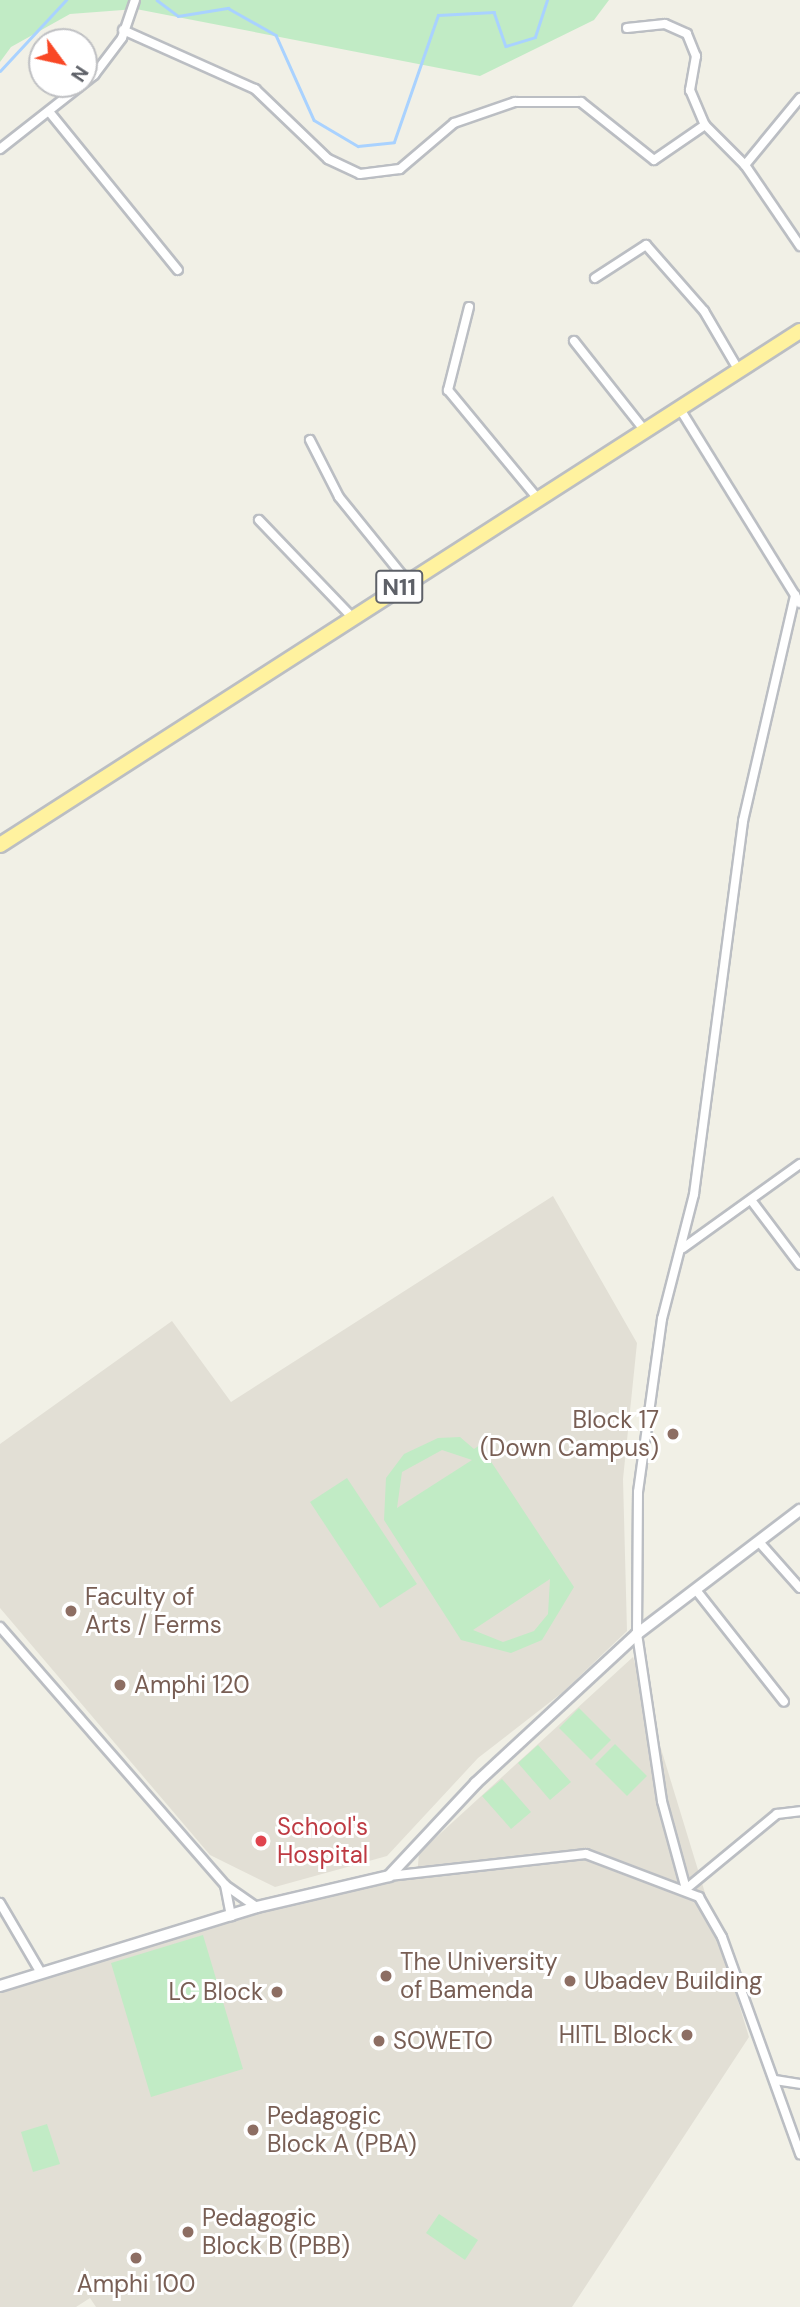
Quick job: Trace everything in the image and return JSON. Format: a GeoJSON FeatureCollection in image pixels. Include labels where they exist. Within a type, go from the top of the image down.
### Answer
{"type":"FeatureCollection","features":[{"type":"Feature","properties":{"kind":"highway","name":"N11"},"geometry":{"type":"LineString","coordinates":[[0,845],[407,581],[539,500],[800,331]]}},
{"type":"Feature","properties":{"kind":"street"},"geometry":{"type":"LineString","coordinates":[[0,149],[51,114],[94,75],[124,30],[135,0]]}},
{"type":"Feature","properties":{"kind":"street"},"geometry":{"type":"LineString","coordinates":[[627,28],[665,24],[687,34],[696,56],[690,90],[705,125],[744,165],[800,246]]}},
{"type":"Feature","properties":{"kind":"street"},"geometry":{"type":"LineString","coordinates":[[124,30],[255,89],[328,159],[360,174],[400,169],[454,123],[515,102],[581,102],[654,160],[705,125]]}},
{"type":"Feature","properties":{"kind":"street"},"geometry":{"type":"LineString","coordinates":[[744,165],[800,98]]}},
{"type":"Feature","properties":{"kind":"street"},"geometry":{"type":"LineString","coordinates":[[51,114],[178,270]]}},
{"type":"Feature","properties":{"kind":"street"},"geometry":{"type":"LineString","coordinates":[[595,278],[646,245],[704,311],[739,371]]}},
{"type":"Feature","properties":{"kind":"street"},"geometry":{"type":"LineString","coordinates":[[469,307],[448,390],[539,500]]}},
{"type":"Feature","properties":{"kind":"street"},"geometry":{"type":"LineString","coordinates":[[574,341],[645,431]]}},
{"type":"Feature","properties":{"kind":"street"},"geometry":{"type":"LineString","coordinates":[[680,409],[797,599],[743,821],[683,1248],[662,1319],[638,1492],[637,1634],[662,1801],[686,1889],[717,1926],[800,2154]]}},
{"type":"Feature","properties":{"kind":"street"},"geometry":{"type":"LineString","coordinates":[[310,440],[339,497],[407,581]]}},
{"type":"Feature","properties":{"kind":"street"},"geometry":{"type":"LineString","coordinates":[[259,520],[352,617]]}},
{"type":"Feature","properties":{"kind":"street"},"geometry":{"type":"LineString","coordinates":[[683,1248],[800,1164]]}},
{"type":"Feature","properties":{"kind":"street"},"geometry":{"type":"LineString","coordinates":[[751,1200],[800,1265]]}},
{"type":"Feature","properties":{"kind":"street"},"geometry":{"type":"LineString","coordinates":[[388,1876],[475,1783],[637,1634],[800,1510]]}},
{"type":"Feature","properties":{"kind":"street"},"geometry":{"type":"LineString","coordinates":[[760,1543],[800,1588]]}},
{"type":"Feature","properties":{"kind":"street"},"geometry":{"type":"LineString","coordinates":[[696,1590],[785,1702]]}},
{"type":"Feature","properties":{"kind":"street"},"geometry":{"type":"LineString","coordinates":[[0,1627],[225,1885],[257,1907]]}},
{"type":"Feature","properties":{"kind":"street"},"geometry":{"type":"LineString","coordinates":[[686,1889],[777,1814],[800,1811]]}},
{"type":"Feature","properties":{"kind":"street"},"geometry":{"type":"LineString","coordinates":[[0,1986],[257,1907],[388,1876],[586,1854],[686,1889]]}},
{"type":"Feature","properties":{"kind":"street"},"geometry":{"type":"LineString","coordinates":[[225,1885],[231,1916]]}},
{"type":"Feature","properties":{"kind":"street"},"geometry":{"type":"LineString","coordinates":[[0,1903],[41,1973]]}},
{"type":"Feature","properties":{"kind":"street"},"geometry":{"type":"LineString","coordinates":[[775,2080],[800,2084]]}},
{"type":"Feature","properties":{"kind":"shaded area"},"geometry":{"type":"Polygon","coordinates":[[[553,1196],[637,1343],[623,1479],[627,1631],[563,1692],[478,1758],[387,1856],[275,1887],[210,1855],[0,1608],[0,1444],[172,1321],[231,1402],[553,1196]]]}},
{"type":"Feature","properties":{"kind":"shaded area","name":"The University of Bamenda"},"geometry":{"type":"Polygon","coordinates":[[[633,1657],[749,2037],[572,2307],[96,2307],[90,2298],[76,2307],[0,2307],[0,1989],[301,1896],[417,1877],[419,1853],[633,1657]]]}},
{"type":"Feature","properties":{"kind":"green space"},"geometry":{"type":"Polygon","coordinates":[[[0,0],[609,0],[594,20],[480,76],[136,9],[70,14],[45,28],[28,28],[28,37],[11,47],[0,62],[0,0]]]}},
{"type":"Feature","properties":{"kind":"green space"},"geometry":{"type":"Polygon","coordinates":[[[460,1437],[474,1449],[480,1445],[574,1587],[542,1640],[511,1653],[461,1640],[384,1520],[386,1478],[404,1454],[438,1438],[460,1437]],[[442,1450],[402,1472],[397,1508],[472,1460],[442,1450]],[[550,1579],[473,1630],[503,1642],[534,1631],[548,1614],[550,1579]]]}},
{"type":"Feature","properties":{"kind":"green space"},"geometry":{"type":"Polygon","coordinates":[[[347,1478],[417,1584],[380,1608],[310,1502],[347,1478]]]}},
{"type":"Feature","properties":{"kind":"green space"},"geometry":{"type":"Polygon","coordinates":[[[579,1708],[611,1740],[591,1760],[559,1728],[579,1708]]]}},
{"type":"Feature","properties":{"kind":"green space"},"geometry":{"type":"Polygon","coordinates":[[[615,1744],[647,1776],[627,1796],[595,1764],[615,1744]]]}},
{"type":"Feature","properties":{"kind":"green space"},"geometry":{"type":"Polygon","coordinates":[[[538,1745],[571,1782],[550,1800],[518,1763],[538,1745]]]}},
{"type":"Feature","properties":{"kind":"green space"},"geometry":{"type":"Polygon","coordinates":[[[502,1779],[531,1812],[511,1829],[482,1796],[502,1779]]]}},
{"type":"Feature","properties":{"kind":"green space"},"geometry":{"type":"Polygon","coordinates":[[[203,1935],[243,2069],[151,2097],[111,1963],[203,1935]]]}},
{"type":"Feature","properties":{"kind":"green space"},"geometry":{"type":"Polygon","coordinates":[[[47,2124],[60,2164],[33,2172],[21,2132],[47,2124]]]}},
{"type":"Feature","properties":{"kind":"green space"},"geometry":{"type":"Polygon","coordinates":[[[439,2214],[478,2240],[465,2260],[426,2233],[439,2214]]]}},
{"type":"Feature","properties":{"kind":"waterway"},"geometry":{"type":"LineString","coordinates":[[0,71],[66,0]]}},
{"type":"Feature","properties":{"kind":"waterway"},"geometry":{"type":"LineString","coordinates":[[157,0],[178,16],[228,8],[276,35],[314,120],[358,146],[394,142],[438,15],[494,12],[506,46],[535,37],[547,0]]}},
{"type":"Feature","properties":{"kind":"place","name":"Block 17 (Down Campus)"},"geometry":{"type":"Point","coordinates":[673,1434]}},
{"type":"Feature","properties":{"kind":"place","name":"Faculty of Arts / Ferms"},"geometry":{"type":"Point","coordinates":[71,1611]}},
{"type":"Feature","properties":{"kind":"place","name":"Amphi 120"},"geometry":{"type":"Point","coordinates":[120,1685]}},
{"type":"Feature","properties":{"kind":"place","name":"School's Hospital"},"geometry":{"type":"Point","coordinates":[261,1841]}},
{"type":"Feature","properties":{"kind":"place","name":"The University of Bamenda"},"geometry":{"type":"Point","coordinates":[386,1976]}},
{"type":"Feature","properties":{"kind":"place","name":"Ubadev Building"},"geometry":{"type":"Point","coordinates":[570,1981]}},
{"type":"Feature","properties":{"kind":"place","name":"LC Block"},"geometry":{"type":"Point","coordinates":[277,1992]}},
{"type":"Feature","properties":{"kind":"place","name":"HITL Block"},"geometry":{"type":"Point","coordinates":[687,2035]}},
{"type":"Feature","properties":{"kind":"place","name":"SOWETO"},"geometry":{"type":"Point","coordinates":[379,2041]}},
{"type":"Feature","properties":{"kind":"place","name":"Pedagogic Block A (PBA)"},"geometry":{"type":"Point","coordinates":[253,2130]}},
{"type":"Feature","properties":{"kind":"place","name":"Pedagogic Block B (PBB)"},"geometry":{"type":"Point","coordinates":[188,2232]}},
{"type":"Feature","properties":{"kind":"place","name":"Amphi 100"},"geometry":{"type":"Point","coordinates":[136,2258]}}]}
